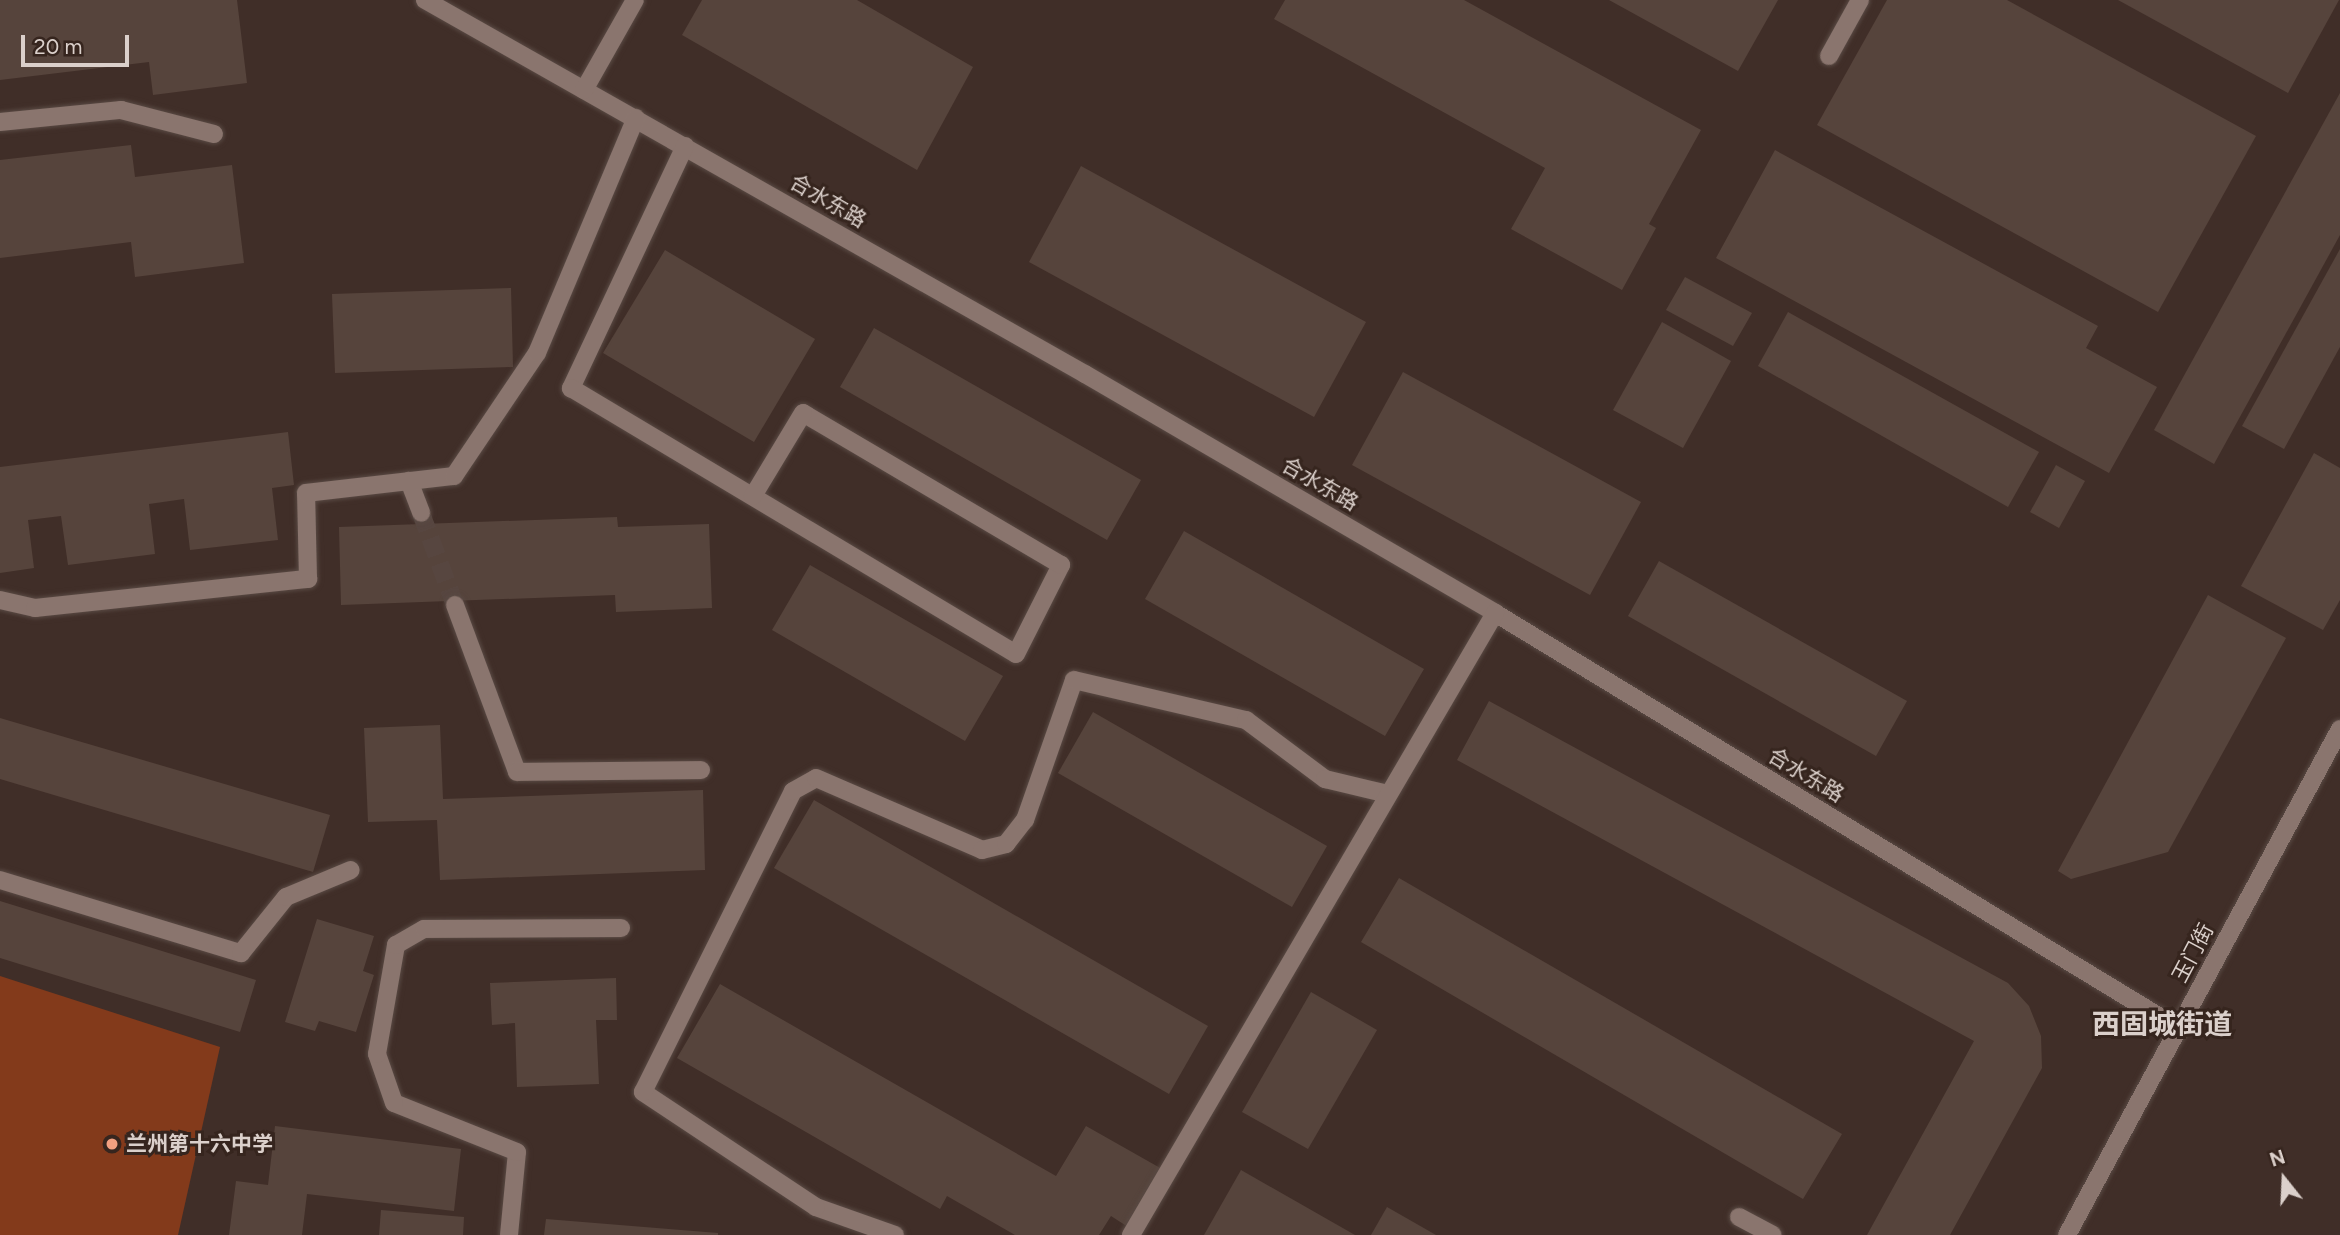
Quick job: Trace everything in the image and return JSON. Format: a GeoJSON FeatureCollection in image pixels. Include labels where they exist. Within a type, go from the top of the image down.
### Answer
{"type":"FeatureCollection","features":[{"type":"Feature","properties":{"kind":"street","name":"合水东路"},"geometry":{"type":"LineString","coordinates":[[425,0],[685,146],[1495,613],[2178,1028]]}},
{"type":"Feature","properties":{"kind":"street"},"geometry":{"type":"LineString","coordinates":[[584,90],[635,0]]}},
{"type":"Feature","properties":{"kind":"street"},"geometry":{"type":"LineString","coordinates":[[1829,56],[1860,0]]}},
{"type":"Feature","properties":{"kind":"street"},"geometry":{"type":"LineString","coordinates":[[0,122],[121,110],[214,134]]}},
{"type":"Feature","properties":{"kind":"street"},"geometry":{"type":"LineString","coordinates":[[0,600],[35,608],[308,579],[306,494],[454,476],[537,354],[636,118]]}},
{"type":"Feature","properties":{"kind":"street"},"geometry":{"type":"LineString","coordinates":[[685,146],[571,388],[1016,654],[1062,565],[803,413],[753,496]]}},
{"type":"Feature","properties":{"kind":"street"},"geometry":{"type":"LineString","coordinates":[[409,481],[421,513]]}},
{"type":"Feature","properties":{"kind":"street"},"geometry":{"type":"LineString","coordinates":[[455,605],[517,772],[701,770]]}},
{"type":"Feature","properties":{"kind":"street"},"geometry":{"type":"LineString","coordinates":[[1131,1235],[1495,613]]}},
{"type":"Feature","properties":{"kind":"street"},"geometry":{"type":"LineString","coordinates":[[895,1235],[816,1206],[643,1092],[793,791],[816,778],[982,850],[1006,844],[1025,820],[1074,680],[1246,720],[1325,779],[1388,794]]}},
{"type":"Feature","properties":{"kind":"street","name":"玉门街"},"geometry":{"type":"LineString","coordinates":[[2067,1235],[2340,729]]}},
{"type":"Feature","properties":{"kind":"street"},"geometry":{"type":"LineString","coordinates":[[0,880],[241,953],[286,897],[351,870]]}},
{"type":"Feature","properties":{"kind":"street"},"geometry":{"type":"LineString","coordinates":[[509,1235],[517,1152],[394,1103],[377,1054],[396,945],[424,929],[621,928]]}},
{"type":"Feature","properties":{"kind":"street"},"geometry":{"type":"LineString","coordinates":[[1739,1217],[1773,1235]]}},
{"type":"Feature","properties":{"kind":"shaded area","name":"兰州第十六中学"},"geometry":{"type":"Polygon","coordinates":[[[0,976],[220,1047],[178,1235],[0,1235],[0,976]]]}},
{"type":"Feature","properties":{"kind":"building"},"geometry":{"type":"Polygon","coordinates":[[[0,0],[237,0],[247,83],[153,95],[149,62],[0,80],[0,0]]]}},
{"type":"Feature","properties":{"kind":"building"},"geometry":{"type":"Polygon","coordinates":[[[702,0],[857,0],[973,67],[917,170],[682,35],[702,0]]]}},
{"type":"Feature","properties":{"kind":"building"},"geometry":{"type":"Polygon","coordinates":[[[1285,0],[1464,0],[1701,130],[1649,224],[1656,228],[1622,290],[1511,229],[1545,168],[1274,19],[1285,0]]]}},
{"type":"Feature","properties":{"kind":"building"},"geometry":{"type":"Polygon","coordinates":[[[1609,0],[1778,0],[1738,71],[1609,0]]]}},
{"type":"Feature","properties":{"kind":"building"},"geometry":{"type":"Polygon","coordinates":[[[1887,0],[2007,0],[2256,136],[2158,312],[1817,125],[1887,0]]]}},
{"type":"Feature","properties":{"kind":"building"},"geometry":{"type":"Polygon","coordinates":[[[2118,0],[2339,0],[2288,93],[2118,0]]]}},
{"type":"Feature","properties":{"kind":"building"},"geometry":{"type":"Polygon","coordinates":[[[2340,93],[2340,235],[2214,464],[2154,430],[2340,93]]]}},
{"type":"Feature","properties":{"kind":"building"},"geometry":{"type":"Polygon","coordinates":[[[131,145],[135,177],[232,165],[244,263],[135,277],[131,242],[0,258],[0,160],[131,145]]]}},
{"type":"Feature","properties":{"kind":"building"},"geometry":{"type":"Polygon","coordinates":[[[1775,150],[2098,326],[2086,348],[2157,387],[2109,473],[1716,258],[1775,150]]]}},
{"type":"Feature","properties":{"kind":"building"},"geometry":{"type":"Polygon","coordinates":[[[1081,166],[1366,322],[1314,417],[1029,262],[1081,166]]]}},
{"type":"Feature","properties":{"kind":"building"},"geometry":{"type":"Polygon","coordinates":[[[2340,249],[2340,347],[2284,449],[2242,426],[2340,249]]]}},
{"type":"Feature","properties":{"kind":"building"},"geometry":{"type":"Polygon","coordinates":[[[665,250],[815,339],[754,442],[603,353],[665,250]]]}},
{"type":"Feature","properties":{"kind":"building"},"geometry":{"type":"Polygon","coordinates":[[[1685,277],[1752,313],[1733,346],[1666,310],[1685,277]]]}},
{"type":"Feature","properties":{"kind":"building"},"geometry":{"type":"Polygon","coordinates":[[[511,288],[513,367],[335,373],[332,294],[511,288]]]}},
{"type":"Feature","properties":{"kind":"building"},"geometry":{"type":"Polygon","coordinates":[[[1788,312],[2039,452],[2008,507],[1758,366],[1788,312]]]}},
{"type":"Feature","properties":{"kind":"building"},"geometry":{"type":"Polygon","coordinates":[[[1662,322],[1731,361],[1683,448],[1613,410],[1662,322]]]}},
{"type":"Feature","properties":{"kind":"building"},"geometry":{"type":"Polygon","coordinates":[[[874,328],[1141,480],[1107,540],[840,387],[874,328]]]}},
{"type":"Feature","properties":{"kind":"building"},"geometry":{"type":"Polygon","coordinates":[[[1403,372],[1641,502],[1590,595],[1352,465],[1403,372]]]}},
{"type":"Feature","properties":{"kind":"building"},"geometry":{"type":"Polygon","coordinates":[[[288,432],[294,485],[272,488],[278,540],[190,550],[184,499],[149,504],[155,554],[68,565],[61,516],[28,520],[34,568],[0,573],[0,467],[288,432]]]}},
{"type":"Feature","properties":{"kind":"building"},"geometry":{"type":"Polygon","coordinates":[[[2314,453],[2340,468],[2340,600],[2323,630],[2241,586],[2314,453]]]}},
{"type":"Feature","properties":{"kind":"building"},"geometry":{"type":"Polygon","coordinates":[[[2056,465],[2085,481],[2059,528],[2030,512],[2056,465]]]}},
{"type":"Feature","properties":{"kind":"building"},"geometry":{"type":"Polygon","coordinates":[[[617,517],[618,527],[709,524],[712,608],[616,612],[615,595],[341,605],[339,527],[617,517]]]}},
{"type":"Feature","properties":{"kind":"building"},"geometry":{"type":"Polygon","coordinates":[[[1184,531],[1424,669],[1385,736],[1145,599],[1184,531]]]}},
{"type":"Feature","properties":{"kind":"building"},"geometry":{"type":"Polygon","coordinates":[[[1659,561],[1907,701],[1876,756],[1628,616],[1659,561]]]}},
{"type":"Feature","properties":{"kind":"building"},"geometry":{"type":"Polygon","coordinates":[[[810,565],[1003,676],[965,741],[772,630],[810,565]]]}},
{"type":"Feature","properties":{"kind":"building"},"geometry":{"type":"Polygon","coordinates":[[[2208,595],[2286,638],[2168,852],[2071,879],[2058,871],[2208,595]]]}},
{"type":"Feature","properties":{"kind":"building"},"geometry":{"type":"Polygon","coordinates":[[[1489,701],[2008,983],[2029,1006],[2041,1036],[2042,1068],[1950,1235],[1867,1235],[1974,1041],[1457,760],[1489,701]]]}},
{"type":"Feature","properties":{"kind":"building"},"geometry":{"type":"Polygon","coordinates":[[[1093,712],[1327,846],[1292,907],[1058,773],[1093,712]]]}},
{"type":"Feature","properties":{"kind":"building"},"geometry":{"type":"Polygon","coordinates":[[[0,718],[330,815],[313,872],[0,779],[0,718]]]}},
{"type":"Feature","properties":{"kind":"building"},"geometry":{"type":"Polygon","coordinates":[[[440,725],[443,799],[703,790],[705,870],[440,880],[437,820],[368,822],[364,728],[440,725]]]}},
{"type":"Feature","properties":{"kind":"building"},"geometry":{"type":"Polygon","coordinates":[[[814,800],[1208,1026],[1169,1094],[774,868],[814,800]]]}},
{"type":"Feature","properties":{"kind":"building"},"geometry":{"type":"Polygon","coordinates":[[[1399,878],[1842,1134],[1803,1199],[1361,942],[1399,878]]]}},
{"type":"Feature","properties":{"kind":"building"},"geometry":{"type":"Polygon","coordinates":[[[0,901],[256,980],[240,1032],[0,958],[0,901]]]}},
{"type":"Feature","properties":{"kind":"building"},"geometry":{"type":"Polygon","coordinates":[[[317,919],[374,936],[363,971],[374,975],[356,1032],[319,1021],[315,1031],[285,1022],[317,919]]]}},
{"type":"Feature","properties":{"kind":"building"},"geometry":{"type":"Polygon","coordinates":[[[616,978],[617,1020],[596,1020],[599,1084],[517,1087],[515,1023],[492,1025],[490,983],[616,978]]]}},
{"type":"Feature","properties":{"kind":"building"},"geometry":{"type":"Polygon","coordinates":[[[720,984],[1056,1176],[1086,1126],[1162,1169],[1128,1227],[1111,1216],[1099,1235],[1015,1235],[947,1196],[940,1209],[677,1058],[720,984]]]}},
{"type":"Feature","properties":{"kind":"building"},"geometry":{"type":"Polygon","coordinates":[[[1311,992],[1377,1030],[1308,1149],[1242,1112],[1311,992]]]}},
{"type":"Feature","properties":{"kind":"building"},"geometry":{"type":"Polygon","coordinates":[[[275,1126],[461,1149],[454,1211],[307,1194],[302,1235],[229,1235],[236,1181],[268,1185],[275,1126]]]}},
{"type":"Feature","properties":{"kind":"building"},"geometry":{"type":"Polygon","coordinates":[[[1241,1170],[1355,1235],[1204,1235],[1241,1170]]]}},
{"type":"Feature","properties":{"kind":"building"},"geometry":{"type":"Polygon","coordinates":[[[1387,1207],[1436,1235],[1371,1235],[1387,1207]]]}},
{"type":"Feature","properties":{"kind":"building"},"geometry":{"type":"Polygon","coordinates":[[[381,1210],[464,1217],[463,1235],[379,1235],[381,1210]]]}},
{"type":"Feature","properties":{"kind":"building"},"geometry":{"type":"Polygon","coordinates":[[[546,1219],[718,1233],[718,1235],[544,1235],[546,1219]]]}},
{"type":"Feature","properties":{"kind":"tunnel"},"geometry":{"type":"LineString","coordinates":[[421,513],[455,605]]}},
{"type":"Feature","properties":{"kind":"place","name":"兰州第十六中学"},"geometry":{"type":"Point","coordinates":[112,1144]}},
{"type":"Feature","properties":{"kind":"district","name":"西固城街道"},"geometry":{"type":"Point","coordinates":[2162,1024]}}]}
